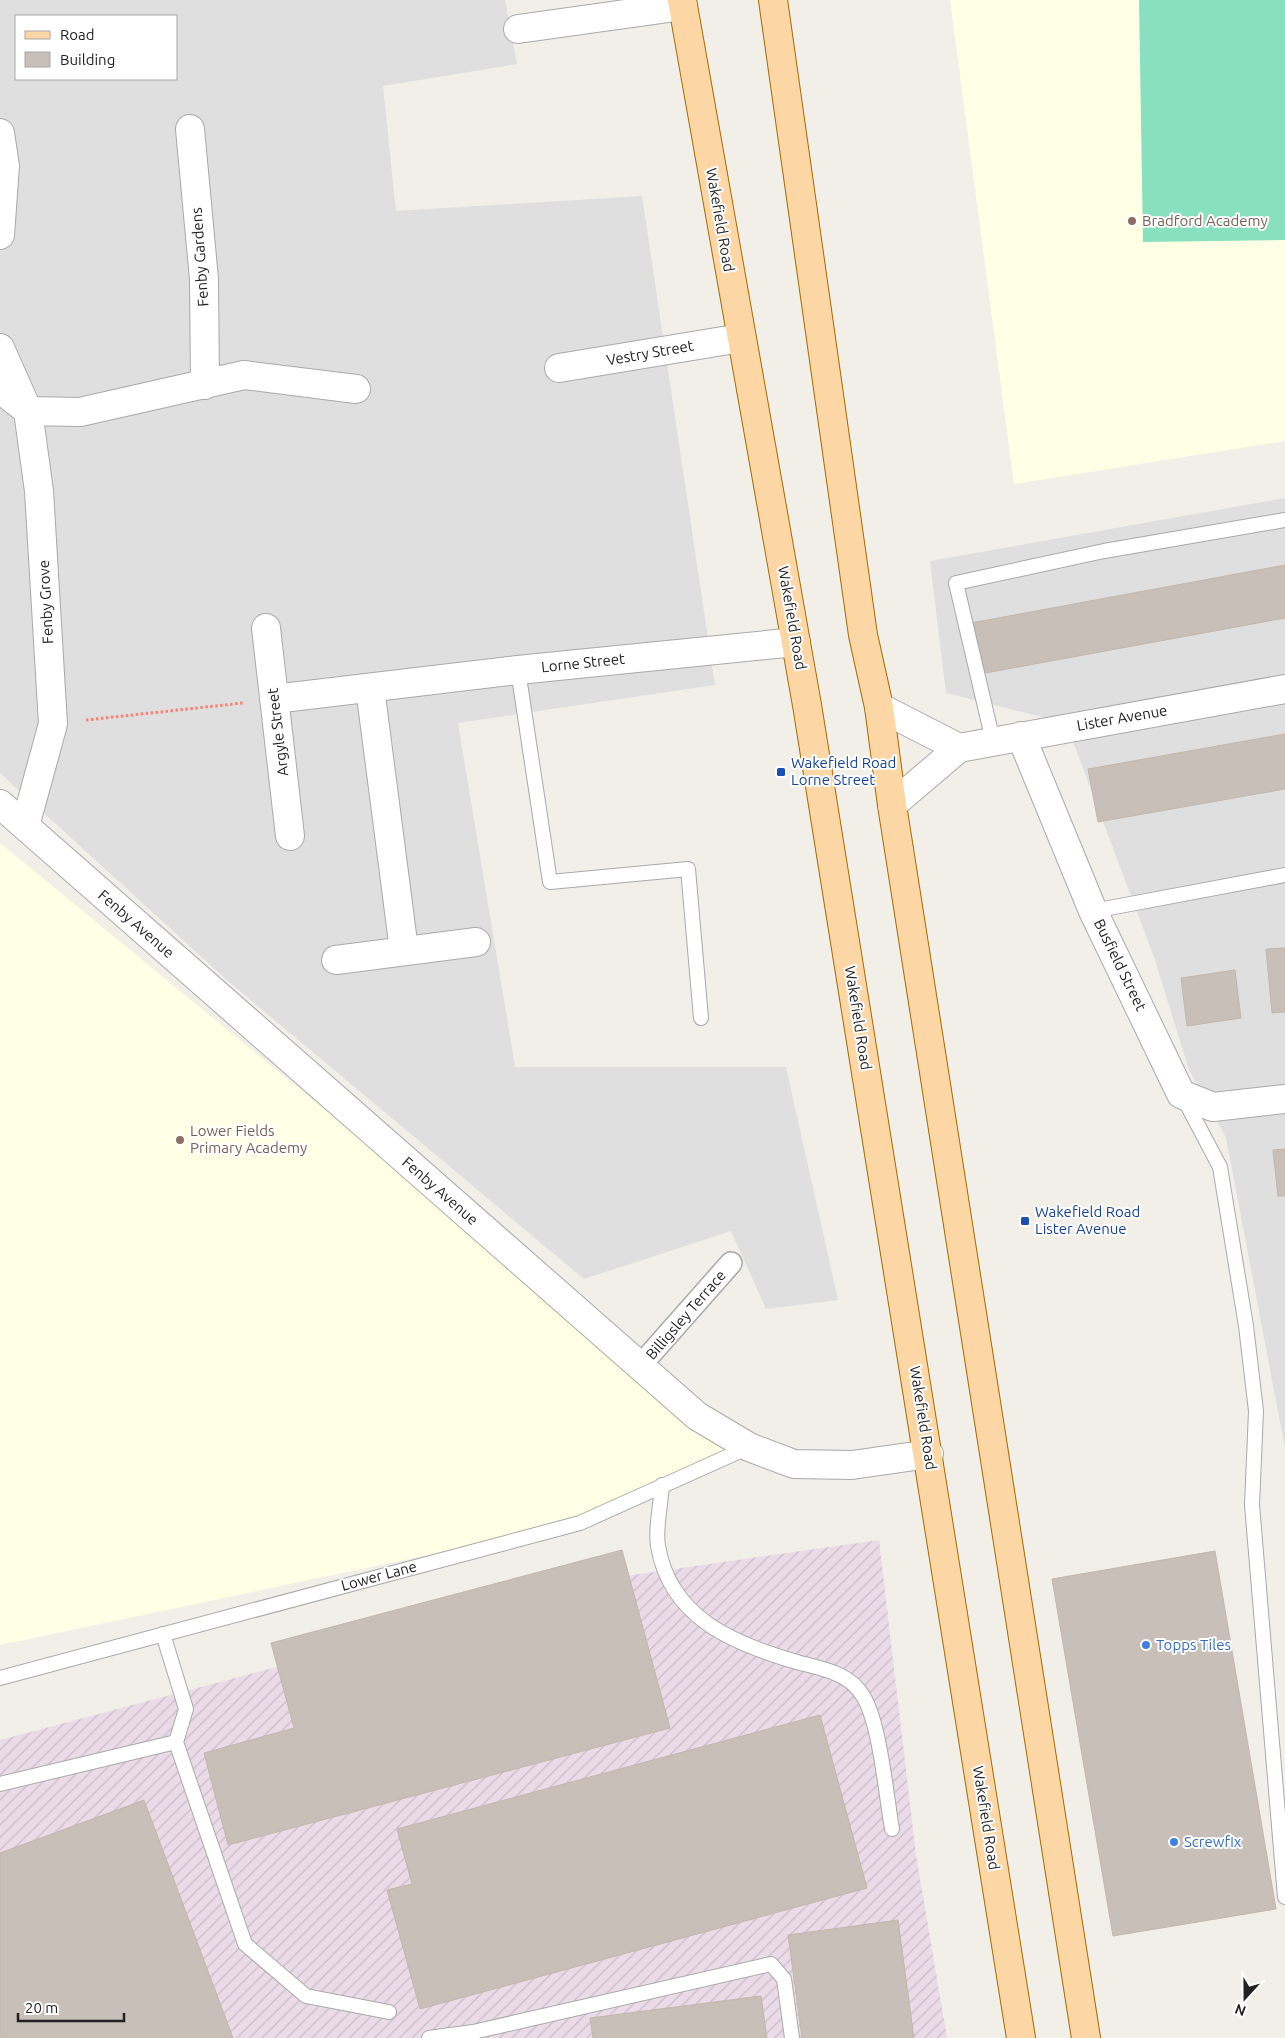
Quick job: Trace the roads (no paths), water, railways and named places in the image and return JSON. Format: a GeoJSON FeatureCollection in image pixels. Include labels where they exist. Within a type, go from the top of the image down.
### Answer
{"type":"FeatureCollection","features":[{"type":"Feature","properties":{"kind":"main road"},"geometry":{"type":"LineString","coordinates":[[773,0],[863,635],[879,707],[892,805],[1086,2038]]}},
{"type":"Feature","properties":{"kind":"main road","name":"Wakefield Road"},"geometry":{"type":"LineString","coordinates":[[683,3],[796,642],[929,1454],[1021,2038]]}},
{"type":"Feature","properties":{"kind":"street"},"geometry":{"type":"LineString","coordinates":[[518,29],[683,3]]}},
{"type":"Feature","properties":{"kind":"street","name":"Fenby Gardens"},"geometry":{"type":"LineString","coordinates":[[190,129],[204,279],[205,385]]}},
{"type":"Feature","properties":{"kind":"street"},"geometry":{"type":"LineString","coordinates":[[0,133],[5,166],[0,235]]}},
{"type":"Feature","properties":{"kind":"street","name":"Vestry Street"},"geometry":{"type":"LineString","coordinates":[[559,368],[741,338]]}},
{"type":"Feature","properties":{"kind":"street","name":"Fenby Grove"},"geometry":{"type":"LineString","coordinates":[[0,348],[28,411],[39,491],[53,724],[25,826]]}},
{"type":"Feature","properties":{"kind":"street"},"geometry":{"type":"LineString","coordinates":[[0,389],[28,411],[80,412],[244,375],[356,389]]}},
{"type":"Feature","properties":{"kind":"street","name":"Argyle Street"},"geometry":{"type":"LineString","coordinates":[[266,628],[290,836]]}},
{"type":"Feature","properties":{"kind":"street","name":"Lorne Street"},"geometry":{"type":"LineString","coordinates":[[274,699],[518,670],[796,642]]}},
{"type":"Feature","properties":{"kind":"street"},"geometry":{"type":"LineString","coordinates":[[370,688],[404,950]]}},
{"type":"Feature","properties":{"kind":"street","name":"Lister Avenue"},"geometry":{"type":"LineString","coordinates":[[892,805],[959,748],[1285,689]]}},
{"type":"Feature","properties":{"kind":"street"},"geometry":{"type":"LineString","coordinates":[[879,707],[959,748]]}},
{"type":"Feature","properties":{"kind":"street","name":"Busfield Street"},"geometry":{"type":"LineString","coordinates":[[1021,736],[1093,911],[1181,1094]]}},
{"type":"Feature","properties":{"kind":"street","name":"Fenby Avenue"},"geometry":{"type":"LineString","coordinates":[[0,804],[697,1416],[749,1447],[794,1464],[852,1465],[929,1454]]}},
{"type":"Feature","properties":{"kind":"street"},"geometry":{"type":"LineString","coordinates":[[336,960],[476,942]]}},
{"type":"Feature","properties":{"kind":"street"},"geometry":{"type":"LineString","coordinates":[[1181,1094],[1213,1108],[1285,1099]]}},
{"type":"Feature","properties":{"kind":"street","name":"Billigsley Terrace"},"geometry":{"type":"LineString","coordinates":[[640,1366],[731,1263]]}},
{"type":"Feature","properties":{"kind":"lane"},"geometry":{"type":"LineString","coordinates":[[993,741],[956,583],[1104,551],[1285,520]]}},
{"type":"Feature","properties":{"kind":"lane"},"geometry":{"type":"LineString","coordinates":[[518,670],[550,882],[688,869],[701,1018]]}},
{"type":"Feature","properties":{"kind":"lane"},"geometry":{"type":"LineString","coordinates":[[1093,911],[1285,875]]}},
{"type":"Feature","properties":{"kind":"lane"},"geometry":{"type":"LineString","coordinates":[[1181,1094],[1220,1167],[1246,1326],[1256,1410],[1252,1505],[1285,1897]]}},
{"type":"Feature","properties":{"kind":"lane","name":"Lower Lane"},"geometry":{"type":"LineString","coordinates":[[0,1678],[580,1523],[749,1447]]}},
{"type":"Feature","properties":{"kind":"lane"},"geometry":{"type":"LineString","coordinates":[[662,1486],[657,1544],[666,1579],[691,1610],[715,1630],[780,1657],[826,1669],[847,1679],[862,1695],[872,1716],[892,1829]]}},
{"type":"Feature","properties":{"kind":"lane"},"geometry":{"type":"LineString","coordinates":[[163,1634],[186,1709],[176,1742],[245,1944],[306,1996],[389,2012]]}},
{"type":"Feature","properties":{"kind":"lane"},"geometry":{"type":"LineString","coordinates":[[0,1784],[176,1742]]}},
{"type":"Feature","properties":{"kind":"lane"},"geometry":{"type":"LineString","coordinates":[[429,2038],[473,2032],[771,1964],[784,1979],[792,2038]]}},
{"type":"Feature","properties":{"kind":"place","name":"Bradford Academy"},"geometry":{"type":"Point","coordinates":[1132,221]}},
{"type":"Feature","properties":{"kind":"place","name":"Wakefield Road Lorne Street"},"geometry":{"type":"Point","coordinates":[781,772]}},
{"type":"Feature","properties":{"kind":"place","name":"Lower Fields Primary Academy"},"geometry":{"type":"Point","coordinates":[180,1140]}},
{"type":"Feature","properties":{"kind":"place","name":"Wakefield Road Lister Avenue"},"geometry":{"type":"Point","coordinates":[1025,1221]}},
{"type":"Feature","properties":{"kind":"place","name":"Topps Tiles"},"geometry":{"type":"Point","coordinates":[1146,1645]}},
{"type":"Feature","properties":{"kind":"place","name":"Screwfix"},"geometry":{"type":"Point","coordinates":[1174,1842]}}]}
